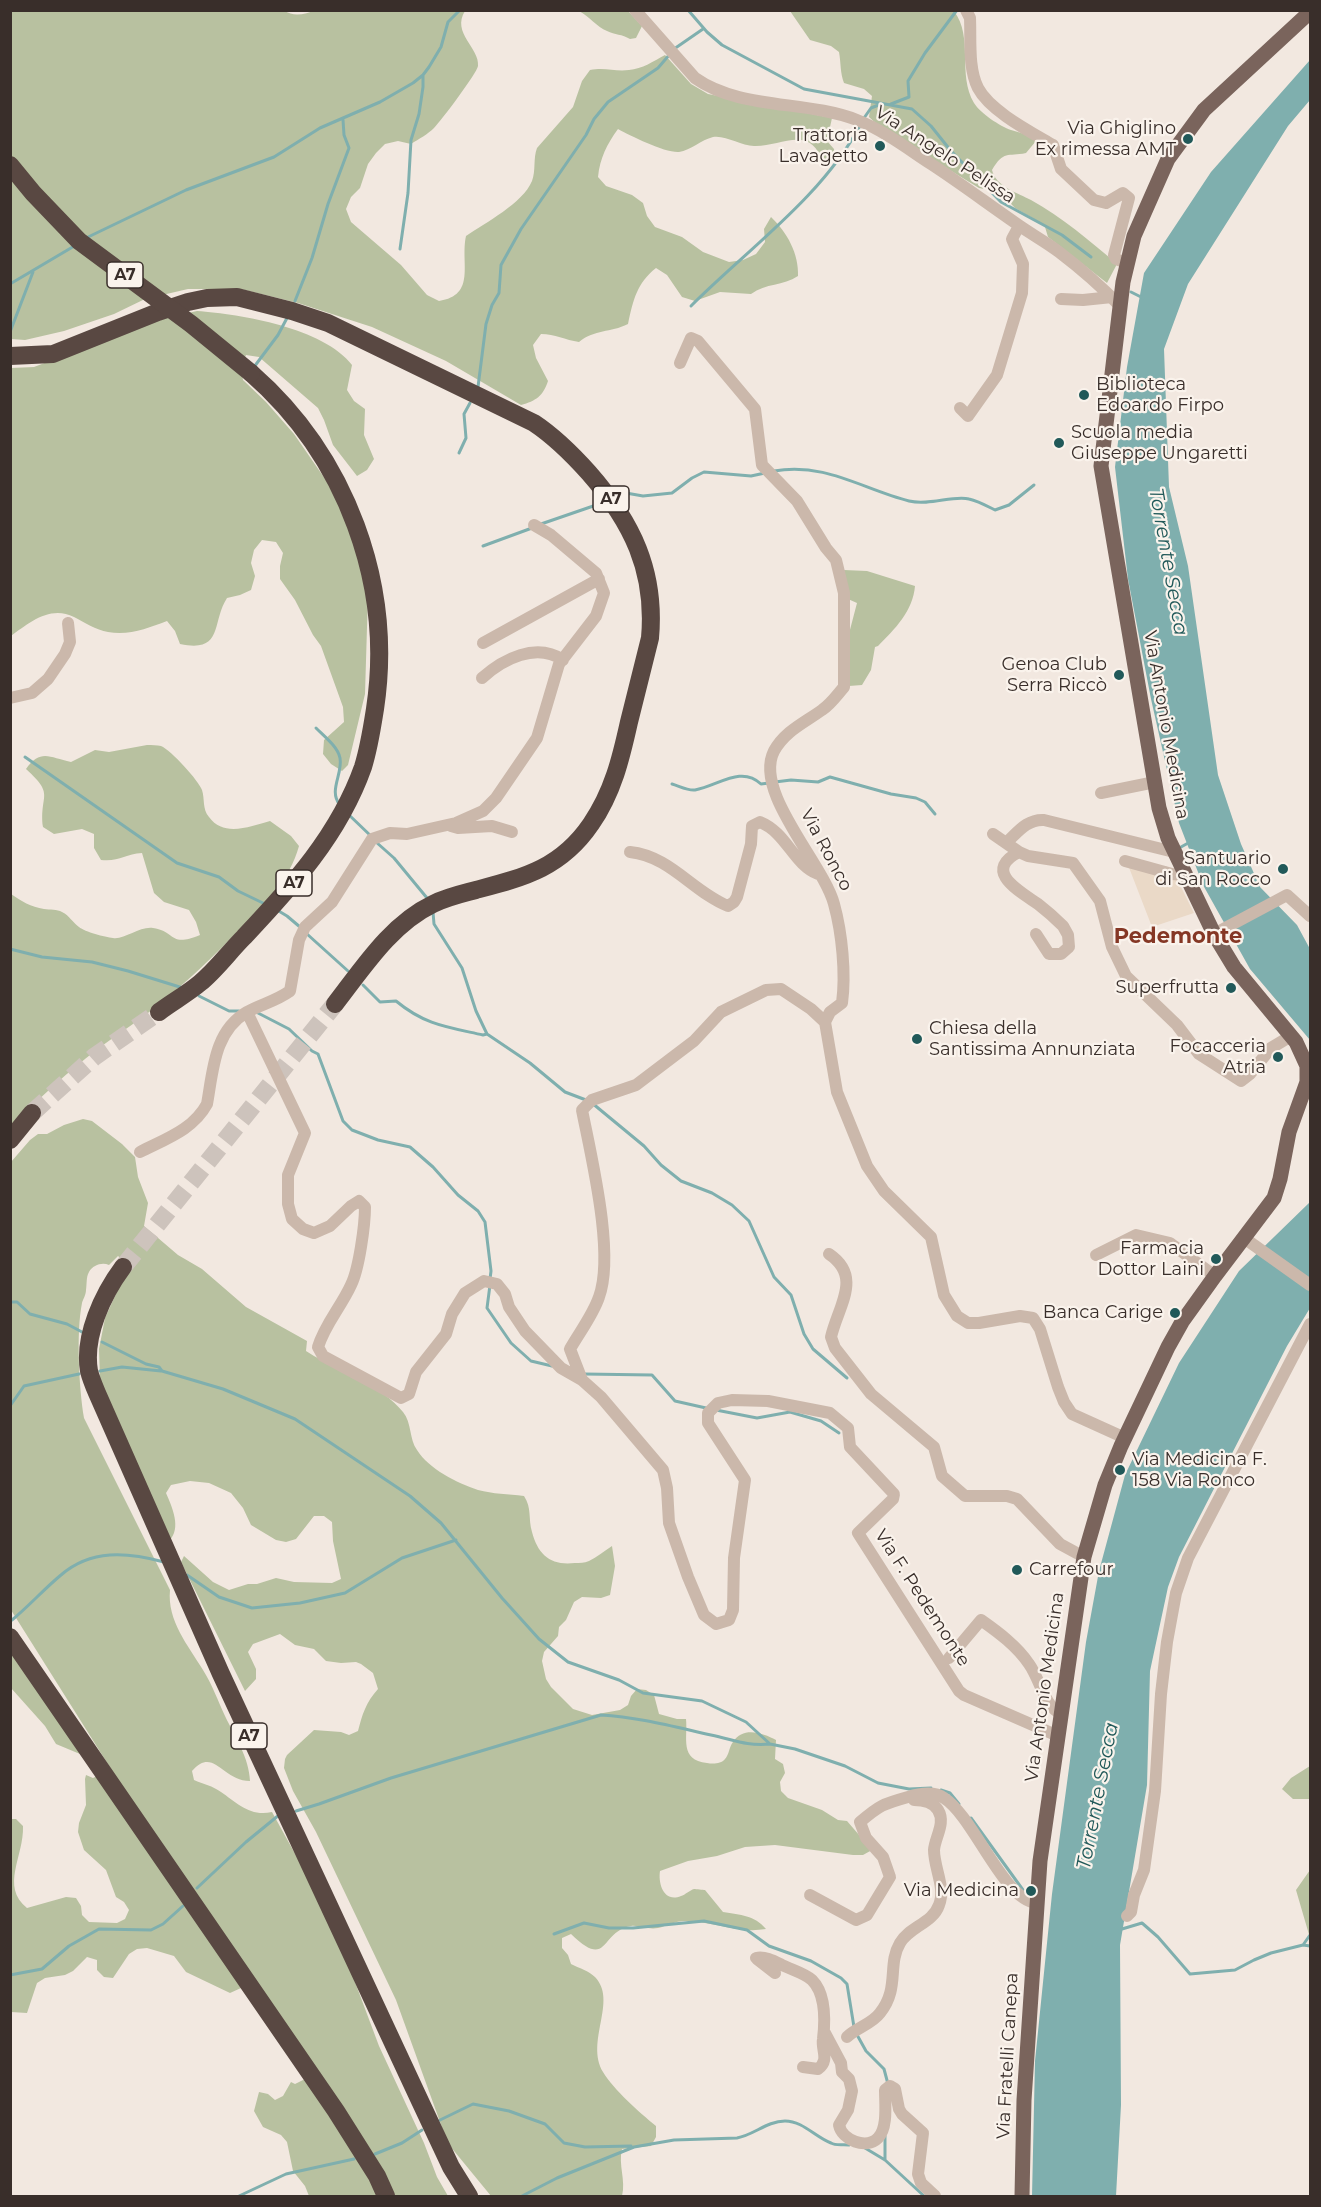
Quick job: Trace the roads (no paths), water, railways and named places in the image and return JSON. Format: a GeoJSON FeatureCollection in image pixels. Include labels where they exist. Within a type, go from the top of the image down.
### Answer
{"type":"FeatureCollection","features":[{"type":"Feature","properties":{"kind":"highway","name":"A7"},"geometry":{"type":"LineString","coordinates":[[10,165],[33,194],[79,242],[191,324],[280,400],[313,441],[336,479],[367,556],[377,616],[379,685],[363,765],[340,815],[303,873],[200,983],[159,1012]]}},
{"type":"Feature","properties":{"kind":"highway","name":"A7"},"geometry":{"type":"LineString","coordinates":[[10,356],[53,354],[158,312],[207,298],[237,297],[267,303],[328,323],[534,423],[571,454],[610,499],[627,524],[638,547],[646,574],[651,606],[650,638],[617,774],[596,816],[574,844],[548,866],[519,878],[447,897],[409,919],[385,942],[335,1004]]}},
{"type":"Feature","properties":{"kind":"highway"},"geometry":{"type":"LineString","coordinates":[[10,1140],[32,1113]]}},
{"type":"Feature","properties":{"kind":"highway","name":"A7"},"geometry":{"type":"LineString","coordinates":[[123,1267],[105,1293],[94,1325],[89,1360],[90,1372],[97,1393],[231,1696],[420,2102],[451,2166],[469,2196]]}},
{"type":"Feature","properties":{"kind":"highway"},"geometry":{"type":"LineString","coordinates":[[10,1637],[336,2111],[377,2176],[386,2196]]}},
{"type":"Feature","properties":{"kind":"main road","name":"Via Antonio Medicina"},"geometry":{"type":"LineString","coordinates":[[1036,1910],[1084,1557],[1105,1485],[1125,1438],[1182,1322],[1215,1276],[1250,1242],[1274,1198],[1289,1132],[1307,1082],[1307,1066],[1303,1054],[1234,967],[1167,838],[1155,782],[1101,466],[1116,302],[1134,236],[1168,159],[1204,110],[1311,12]]}},
{"type":"Feature","properties":{"kind":"main road","name":"Via Fratelli Canepa"},"geometry":{"type":"LineString","coordinates":[[1022,2196],[1024,2100],[1036,1910]]}},
{"type":"Feature","properties":{"kind":"street","name":"Via Angelo Pelissa"},"geometry":{"type":"LineString","coordinates":[[635,10],[695,78],[705,85],[773,104],[828,111],[858,120],[951,177],[1058,251],[1116,302]]}},
{"type":"Feature","properties":{"kind":"street"},"geometry":{"type":"LineString","coordinates":[[966,10],[970,18],[974,74],[978,90],[1000,113],[1053,145],[1061,170],[1094,200],[1106,203],[1123,193],[1129,198],[1114,255],[1116,259],[1126,263]]}},
{"type":"Feature","properties":{"kind":"street","name":"Via Angelo Pelissa"},"geometry":{"type":"LineString","coordinates":[[960,408],[968,416],[996,375],[1022,293],[1023,264],[1012,238],[1020,226]]}},
{"type":"Feature","properties":{"kind":"street"},"geometry":{"type":"LineString","coordinates":[[1061,299],[1116,302]]}},
{"type":"Feature","properties":{"kind":"street","name":"Via Ronco"},"geometry":{"type":"LineString","coordinates":[[680,363],[691,338],[698,341],[755,409],[762,465],[797,501],[836,561],[844,593],[844,687],[822,711],[795,727],[782,739],[770,764],[770,780],[775,792],[835,904],[842,952],[844,988],[842,1003],[830,1012],[825,1022]]}},
{"type":"Feature","properties":{"kind":"street"},"geometry":{"type":"LineString","coordinates":[[140,1152],[185,1129],[202,1113],[207,1104],[221,1038],[247,1012],[278,1000],[290,991],[299,940],[304,927],[332,902],[372,839],[390,833],[407,834],[448,825],[483,812],[496,798],[537,738],[559,664],[596,616],[604,593],[596,573],[551,535],[534,525]]}},
{"type":"Feature","properties":{"kind":"street"},"geometry":{"type":"LineString","coordinates":[[483,643],[599,579]]}},
{"type":"Feature","properties":{"kind":"street"},"geometry":{"type":"LineString","coordinates":[[10,698],[32,693],[48,679],[65,654],[70,642],[68,623]]}},
{"type":"Feature","properties":{"kind":"street"},"geometry":{"type":"LineString","coordinates":[[482,678],[494,667],[508,659],[537,651],[548,652],[563,660]]}},
{"type":"Feature","properties":{"kind":"street"},"geometry":{"type":"LineString","coordinates":[[1101,793],[1155,782]]}},
{"type":"Feature","properties":{"kind":"street"},"geometry":{"type":"LineString","coordinates":[[1006,843],[1029,822],[1044,819],[1174,852]]}},
{"type":"Feature","properties":{"kind":"street"},"geometry":{"type":"LineString","coordinates":[[630,852],[641,853],[670,866],[715,900],[728,906],[738,897],[751,844],[752,826],[760,822],[782,836],[809,871],[822,876]]}},
{"type":"Feature","properties":{"kind":"street"},"geometry":{"type":"LineString","coordinates":[[448,825],[458,828],[492,826],[512,832]]}},
{"type":"Feature","properties":{"kind":"street"},"geometry":{"type":"LineString","coordinates":[[993,834],[1028,856],[1073,863],[1100,901],[1112,947],[1126,976],[1177,1025],[1199,1054],[1241,1081],[1271,1048],[1291,1036]]}},
{"type":"Feature","properties":{"kind":"street"},"geometry":{"type":"LineString","coordinates":[[1019,852],[1010,857],[1004,865],[1003,872],[1011,885],[1063,926],[1068,935],[1069,947],[1061,954],[1049,954],[1036,934]]}},
{"type":"Feature","properties":{"kind":"street"},"geometry":{"type":"LineString","coordinates":[[1125,861],[1172,874],[1186,875]]}},
{"type":"Feature","properties":{"kind":"street"},"geometry":{"type":"LineString","coordinates":[[1216,932],[1287,895],[1311,916]]}},
{"type":"Feature","properties":{"kind":"street"},"geometry":{"type":"LineString","coordinates":[[582,1380],[570,1349],[599,1297],[605,1263],[593,1164],[582,1110],[592,1100],[636,1085],[694,1041],[721,1011],[766,990],[781,990],[811,1009],[825,1022],[837,1092],[867,1166],[884,1191],[931,1237],[944,1295],[957,1316],[968,1323],[1020,1316],[1033,1318],[1040,1329],[1064,1402],[1072,1414],[1125,1438]]}},
{"type":"Feature","properties":{"kind":"street","name":"Via F. Pedemonte"},"geometry":{"type":"LineString","coordinates":[[247,1012],[305,1133],[288,1175],[288,1204],[292,1219],[303,1229],[314,1233],[330,1226],[359,1201],[365,1207],[365,1225],[352,1283],[323,1332],[318,1347],[323,1356],[401,1398],[409,1394],[416,1372],[446,1334],[452,1314],[465,1293],[484,1281],[496,1284],[505,1294],[509,1307],[525,1331],[561,1368],[582,1380],[601,1397],[663,1470],[668,1488],[669,1523],[704,1614],[716,1624],[729,1620],[733,1610],[734,1558],[745,1480],[708,1422],[708,1413],[718,1403],[732,1400],[768,1401],[830,1413],[848,1428],[850,1447],[894,1494],[893,1499],[858,1533],[959,1691],[1058,1736]]}},
{"type":"Feature","properties":{"kind":"street"},"geometry":{"type":"LineString","coordinates":[[1096,1255],[1136,1235],[1170,1243],[1215,1276]]}},
{"type":"Feature","properties":{"kind":"street"},"geometry":{"type":"LineString","coordinates":[[1250,1242],[1311,1285]]}},
{"type":"Feature","properties":{"kind":"street"},"geometry":{"type":"LineString","coordinates":[[829,1254],[839,1262],[846,1273],[847,1281],[847,1289],[831,1337],[836,1348],[854,1370],[861,1383],[934,1447],[942,1476],[965,1496],[1007,1496],[1017,1499],[1060,1544],[1084,1557]]}},
{"type":"Feature","properties":{"kind":"street"},"geometry":{"type":"LineString","coordinates":[[1127,1916],[1131,1912],[1134,1895],[1144,1870],[1155,1791],[1161,1694],[1167,1642],[1180,1580],[1188,1558],[1311,1324]]}},
{"type":"Feature","properties":{"kind":"street","name":"Via F. Pedemonte"},"geometry":{"type":"LineString","coordinates":[[949,1658],[981,1620],[1004,1636],[1029,1662],[1052,1708],[1061,1714]]}},
{"type":"Feature","properties":{"kind":"street"},"geometry":{"type":"LineString","coordinates":[[810,1895],[856,1920],[867,1915],[890,1877],[883,1857],[866,1838],[860,1822],[880,1805],[920,1794],[944,1798],[957,1810],[1006,1878],[1036,1910]]}},
{"type":"Feature","properties":{"kind":"street"},"geometry":{"type":"LineString","coordinates":[[847,2037],[880,2013],[893,1989],[896,1954],[901,1942],[933,1915],[940,1904],[941,1891],[934,1850],[941,1823],[940,1815],[932,1804],[904,1798]]}},
{"type":"Feature","properties":{"kind":"street"},"geometry":{"type":"LineString","coordinates":[[775,1973],[756,1958],[769,1959],[812,1980],[821,1998],[824,2009],[825,2053],[821,2067],[818,2069],[803,2067]]}},
{"type":"Feature","properties":{"kind":"street"},"geometry":{"type":"LineString","coordinates":[[825,2033],[841,2063],[842,2072],[849,2079],[852,2091],[848,2110],[839,2125],[843,2136],[850,2141],[868,2142],[878,2138],[883,2130],[885,2090],[891,2086],[895,2088],[902,2114],[923,2133],[918,2174],[921,2183],[934,2196]]}},
{"type":"Feature","properties":{"kind":"water","name":"Torrente Secca"},"geometry":{"type":"Polygon","coordinates":[[[1310,60],[1310,100],[1288,126],[1188,284],[1164,349],[1169,487],[1188,566],[1218,775],[1241,844],[1260,887],[1297,925],[1310,949],[1310,1040],[1250,969],[1203,885],[1179,823],[1151,699],[1128,579],[1115,467],[1127,367],[1144,273],[1211,172],[1310,60]]]}},
{"type":"Feature","properties":{"kind":"water","name":"Torrente Secca"},"geometry":{"type":"Polygon","coordinates":[[[1310,1202],[1310,1308],[1287,1346],[1179,1557],[1168,1587],[1150,1671],[1147,1785],[1120,1945],[1121,2105],[1116,2196],[1032,2196],[1035,2061],[1052,1894],[1086,1642],[1099,1571],[1125,1475],[1179,1363],[1239,1271],[1310,1202]]]}},
{"type":"Feature","properties":{"kind":"waterway"},"geometry":{"type":"LineString","coordinates":[[86,238],[186,190],[274,157],[320,128],[380,102],[413,83],[429,67],[441,47],[448,22],[460,10]]}},
{"type":"Feature","properties":{"kind":"waterway"},"geometry":{"type":"LineString","coordinates":[[688,10],[722,45],[804,89],[912,109],[931,126],[951,151],[1001,202],[1062,235],[1091,257]]}},
{"type":"Feature","properties":{"kind":"waterway"},"geometry":{"type":"LineString","coordinates":[[891,104],[909,97],[908,81],[925,53],[957,10]]}},
{"type":"Feature","properties":{"kind":"waterway"},"geometry":{"type":"LineString","coordinates":[[674,49],[703,29]]}},
{"type":"Feature","properties":{"kind":"waterway"},"geometry":{"type":"LineString","coordinates":[[478,387],[486,324],[492,305],[499,293],[501,265],[521,229],[586,135],[594,119],[608,102],[658,68],[670,54]]}},
{"type":"Feature","properties":{"kind":"waterway"},"geometry":{"type":"LineString","coordinates":[[400,249],[408,193],[411,140],[419,114],[423,76]]}},
{"type":"Feature","properties":{"kind":"waterway"},"geometry":{"type":"LineString","coordinates":[[864,118],[871,108],[881,104]]}},
{"type":"Feature","properties":{"kind":"waterway"},"geometry":{"type":"LineString","coordinates":[[295,301],[349,148],[344,135],[343,120]]}},
{"type":"Feature","properties":{"kind":"waterway"},"geometry":{"type":"LineString","coordinates":[[691,306],[805,198],[845,150],[861,124]]}},
{"type":"Feature","properties":{"kind":"waterway"},"geometry":{"type":"LineString","coordinates":[[10,284],[76,245]]}},
{"type":"Feature","properties":{"kind":"waterway"},"geometry":{"type":"LineString","coordinates":[[10,332],[33,272]]}},
{"type":"Feature","properties":{"kind":"waterway"},"geometry":{"type":"LineString","coordinates":[[1131,292],[1143,298]]}},
{"type":"Feature","properties":{"kind":"waterway"},"geometry":{"type":"LineString","coordinates":[[254,367],[278,335],[287,318]]}},
{"type":"Feature","properties":{"kind":"waterway"},"geometry":{"type":"LineString","coordinates":[[10,368],[10,438]]}},
{"type":"Feature","properties":{"kind":"waterway"},"geometry":{"type":"LineString","coordinates":[[459,453],[466,438],[464,414],[470,403]]}},
{"type":"Feature","properties":{"kind":"waterway"},"geometry":{"type":"LineString","coordinates":[[774,471],[810,470],[843,478],[909,501],[925,502],[963,498],[995,510],[1009,505],[1034,485]]}},
{"type":"Feature","properties":{"kind":"waterway"},"geometry":{"type":"LineString","coordinates":[[621,495],[626,493],[643,496],[672,493],[704,472],[751,476],[765,473]]}},
{"type":"Feature","properties":{"kind":"waterway"},"geometry":{"type":"LineString","coordinates":[[541,524],[602,503]]}},
{"type":"Feature","properties":{"kind":"waterway"},"geometry":{"type":"LineString","coordinates":[[483,546],[532,528]]}},
{"type":"Feature","properties":{"kind":"waterway"},"geometry":{"type":"LineString","coordinates":[[316,728],[339,754],[340,764],[335,794],[340,805]]}},
{"type":"Feature","properties":{"kind":"waterway"},"geometry":{"type":"LineString","coordinates":[[25,757],[177,863],[219,877],[238,891],[265,904]]}},
{"type":"Feature","properties":{"kind":"waterway"},"geometry":{"type":"LineString","coordinates":[[672,784],[695,790],[737,776],[745,776],[761,784],[769,783]]}},
{"type":"Feature","properties":{"kind":"waterway"},"geometry":{"type":"LineString","coordinates":[[775,782],[791,780],[818,782],[830,777],[891,794],[916,798],[925,802],[935,814]]}},
{"type":"Feature","properties":{"kind":"waterway"},"geometry":{"type":"LineString","coordinates":[[348,814],[372,837]]}},
{"type":"Feature","properties":{"kind":"waterway"},"geometry":{"type":"LineString","coordinates":[[376,842],[394,858],[427,898]]}},
{"type":"Feature","properties":{"kind":"waterway"},"geometry":{"type":"LineString","coordinates":[[1181,847],[1190,842]]}},
{"type":"Feature","properties":{"kind":"waterway"},"geometry":{"type":"LineString","coordinates":[[277,910],[300,927]]}},
{"type":"Feature","properties":{"kind":"waterway"},"geometry":{"type":"LineString","coordinates":[[433,912],[434,924],[462,968],[476,1011],[487,1034],[530,1063],[565,1092],[586,1100]]}},
{"type":"Feature","properties":{"kind":"waterway"},"geometry":{"type":"LineString","coordinates":[[307,934],[348,971]]}},
{"type":"Feature","properties":{"kind":"waterway"},"geometry":{"type":"LineString","coordinates":[[10,949],[42,957],[92,962],[183,988]]}},
{"type":"Feature","properties":{"kind":"waterway"},"geometry":{"type":"LineString","coordinates":[[363,985],[380,1002],[396,1001],[417,1015],[437,1024],[487,1034]]}},
{"type":"Feature","properties":{"kind":"waterway"},"geometry":{"type":"LineString","coordinates":[[199,996],[229,1011],[239,1011]]}},
{"type":"Feature","properties":{"kind":"waterway"},"geometry":{"type":"LineString","coordinates":[[258,1013],[289,1029],[318,1054],[343,1121],[352,1130],[378,1140],[410,1147],[433,1167],[458,1195],[478,1211],[485,1222],[490,1279]]}},
{"type":"Feature","properties":{"kind":"waterway"},"geometry":{"type":"LineString","coordinates":[[592,1103],[644,1146],[661,1165],[681,1181],[712,1193],[732,1205],[749,1221],[774,1277],[791,1295],[804,1334],[813,1349],[847,1378]]}},
{"type":"Feature","properties":{"kind":"waterway"},"geometry":{"type":"LineString","coordinates":[[490,1285],[487,1308],[511,1343],[531,1361],[552,1366]]}},
{"type":"Feature","properties":{"kind":"waterway"},"geometry":{"type":"LineString","coordinates":[[10,1302],[17,1302],[30,1314],[67,1324],[82,1332]]}},
{"type":"Feature","properties":{"kind":"waterway"},"geometry":{"type":"LineString","coordinates":[[102,1342],[146,1364],[159,1367],[162,1371],[223,1389],[295,1419],[410,1496],[441,1523],[502,1598],[539,1639],[568,1662],[619,1680],[643,1693],[702,1701],[746,1722],[770,1744],[795,1749],[845,1766],[878,1783],[909,1789],[931,1788]]}},
{"type":"Feature","properties":{"kind":"waterway"},"geometry":{"type":"LineString","coordinates":[[100,1371],[122,1367],[161,1371]]}},
{"type":"Feature","properties":{"kind":"waterway"},"geometry":{"type":"LineString","coordinates":[[10,1406],[24,1386],[79,1374]]}},
{"type":"Feature","properties":{"kind":"waterway"},"geometry":{"type":"LineString","coordinates":[[584,1374],[652,1375],[675,1401],[706,1408]]}},
{"type":"Feature","properties":{"kind":"waterway"},"geometry":{"type":"LineString","coordinates":[[716,1410],[757,1418],[790,1412],[821,1421],[839,1433]]}},
{"type":"Feature","properties":{"kind":"waterway"},"geometry":{"type":"LineString","coordinates":[[187,1575],[219,1597],[252,1608],[300,1603],[345,1593],[402,1558],[456,1540]]}},
{"type":"Feature","properties":{"kind":"waterway"},"geometry":{"type":"LineString","coordinates":[[12,1620],[61,1575],[85,1561],[97,1557],[123,1555],[164,1562]]}},
{"type":"Feature","properties":{"kind":"waterway"},"geometry":{"type":"LineString","coordinates":[[296,1811],[391,1778],[601,1715],[656,1723],[747,1743],[770,1744]]}},
{"type":"Feature","properties":{"kind":"waterway"},"geometry":{"type":"LineString","coordinates":[[941,1790],[950,1793],[959,1804]]}},
{"type":"Feature","properties":{"kind":"waterway"},"geometry":{"type":"LineString","coordinates":[[197,1888],[279,1815]]}},
{"type":"Feature","properties":{"kind":"waterway"},"geometry":{"type":"LineString","coordinates":[[971,1818],[1023,1890]]}},
{"type":"Feature","properties":{"kind":"waterway"},"geometry":{"type":"LineString","coordinates":[[10,1975],[42,1969],[69,1946],[99,1929],[151,1930],[163,1924],[183,1906]]}},
{"type":"Feature","properties":{"kind":"waterway"},"geometry":{"type":"LineString","coordinates":[[554,1934],[584,1923],[609,1928],[633,1928],[704,1921],[747,1930],[769,1946],[811,1961],[841,1978],[847,1984],[854,2027]]}},
{"type":"Feature","properties":{"kind":"waterway"},"geometry":{"type":"LineString","coordinates":[[1122,1929],[1142,1923],[1158,1937],[1190,1974],[1235,1970],[1271,1953],[1303,1945],[1310,1946]]}},
{"type":"Feature","properties":{"kind":"waterway"},"geometry":{"type":"LineString","coordinates":[[1303,1945],[1310,1935]]}},
{"type":"Feature","properties":{"kind":"waterway"},"geometry":{"type":"LineString","coordinates":[[856,2033],[866,2051],[884,2069],[888,2084]]}},
{"type":"Feature","properties":{"kind":"waterway"},"geometry":{"type":"LineString","coordinates":[[440,2120],[473,2104],[509,2111],[545,2124],[564,2143],[585,2147],[631,2146]]}},
{"type":"Feature","properties":{"kind":"waterway"},"geometry":{"type":"LineString","coordinates":[[522,2196],[557,2178],[634,2147],[674,2140],[737,2138],[778,2122],[798,2124],[833,2144],[849,2145]]}},
{"type":"Feature","properties":{"kind":"waterway"},"geometry":{"type":"LineString","coordinates":[[375,2154],[402,2143],[422,2130]]}},
{"type":"Feature","properties":{"kind":"waterway"},"geometry":{"type":"LineString","coordinates":[[885,2136],[885,2160]]}},
{"type":"Feature","properties":{"kind":"waterway"},"geometry":{"type":"LineString","coordinates":[[865,2148],[885,2160],[924,2196]]}},
{"type":"Feature","properties":{"kind":"waterway"},"geometry":{"type":"LineString","coordinates":[[239,2196],[286,2174],[354,2159]]}},
{"type":"Feature","properties":{"kind":"tunnel"},"geometry":{"type":"LineString","coordinates":[[123,1267],[335,1004]]}},
{"type":"Feature","properties":{"kind":"tunnel"},"geometry":{"type":"LineString","coordinates":[[32,1113],[94,1057],[159,1012]]}},
{"type":"Feature","properties":{"kind":"place","name":"Via Ghiglino Ex rimessa AMT"},"geometry":{"type":"Point","coordinates":[1188,139]}},
{"type":"Feature","properties":{"kind":"place","name":"Trattoria Lavagetto"},"geometry":{"type":"Point","coordinates":[880,146]}},
{"type":"Feature","properties":{"kind":"place","name":"Biblioteca Edoardo Firpo"},"geometry":{"type":"Point","coordinates":[1084,395]}},
{"type":"Feature","properties":{"kind":"place","name":"Scuola media Giuseppe Ungaretti"},"geometry":{"type":"Point","coordinates":[1059,443]}},
{"type":"Feature","properties":{"kind":"place","name":"Genoa Club Serra Riccò"},"geometry":{"type":"Point","coordinates":[1119,675]}},
{"type":"Feature","properties":{"kind":"place","name":"Santuario di San Rocco"},"geometry":{"type":"Point","coordinates":[1283,869]}},
{"type":"Feature","properties":{"kind":"place","name":"Superfrutta"},"geometry":{"type":"Point","coordinates":[1231,988]}},
{"type":"Feature","properties":{"kind":"place","name":"Chiesa della Santissima Annunziata"},"geometry":{"type":"Point","coordinates":[917,1039]}},
{"type":"Feature","properties":{"kind":"place","name":"Focacceria Atria"},"geometry":{"type":"Point","coordinates":[1278,1057]}},
{"type":"Feature","properties":{"kind":"place","name":"Farmacia Dottor Laini"},"geometry":{"type":"Point","coordinates":[1216,1259]}},
{"type":"Feature","properties":{"kind":"place","name":"Banca Carige"},"geometry":{"type":"Point","coordinates":[1175,1313]}},
{"type":"Feature","properties":{"kind":"place","name":"Via Medicina F. 158 Via Ronco"},"geometry":{"type":"Point","coordinates":[1120,1470]}},
{"type":"Feature","properties":{"kind":"place","name":"Carrefour"},"geometry":{"type":"Point","coordinates":[1017,1570]}},
{"type":"Feature","properties":{"kind":"place","name":"Via Medicina"},"geometry":{"type":"Point","coordinates":[1031,1891]}},
{"type":"Feature","properties":{"kind":"district","name":"Pedemonte"},"geometry":{"type":"Point","coordinates":[1178,937]}}]}
